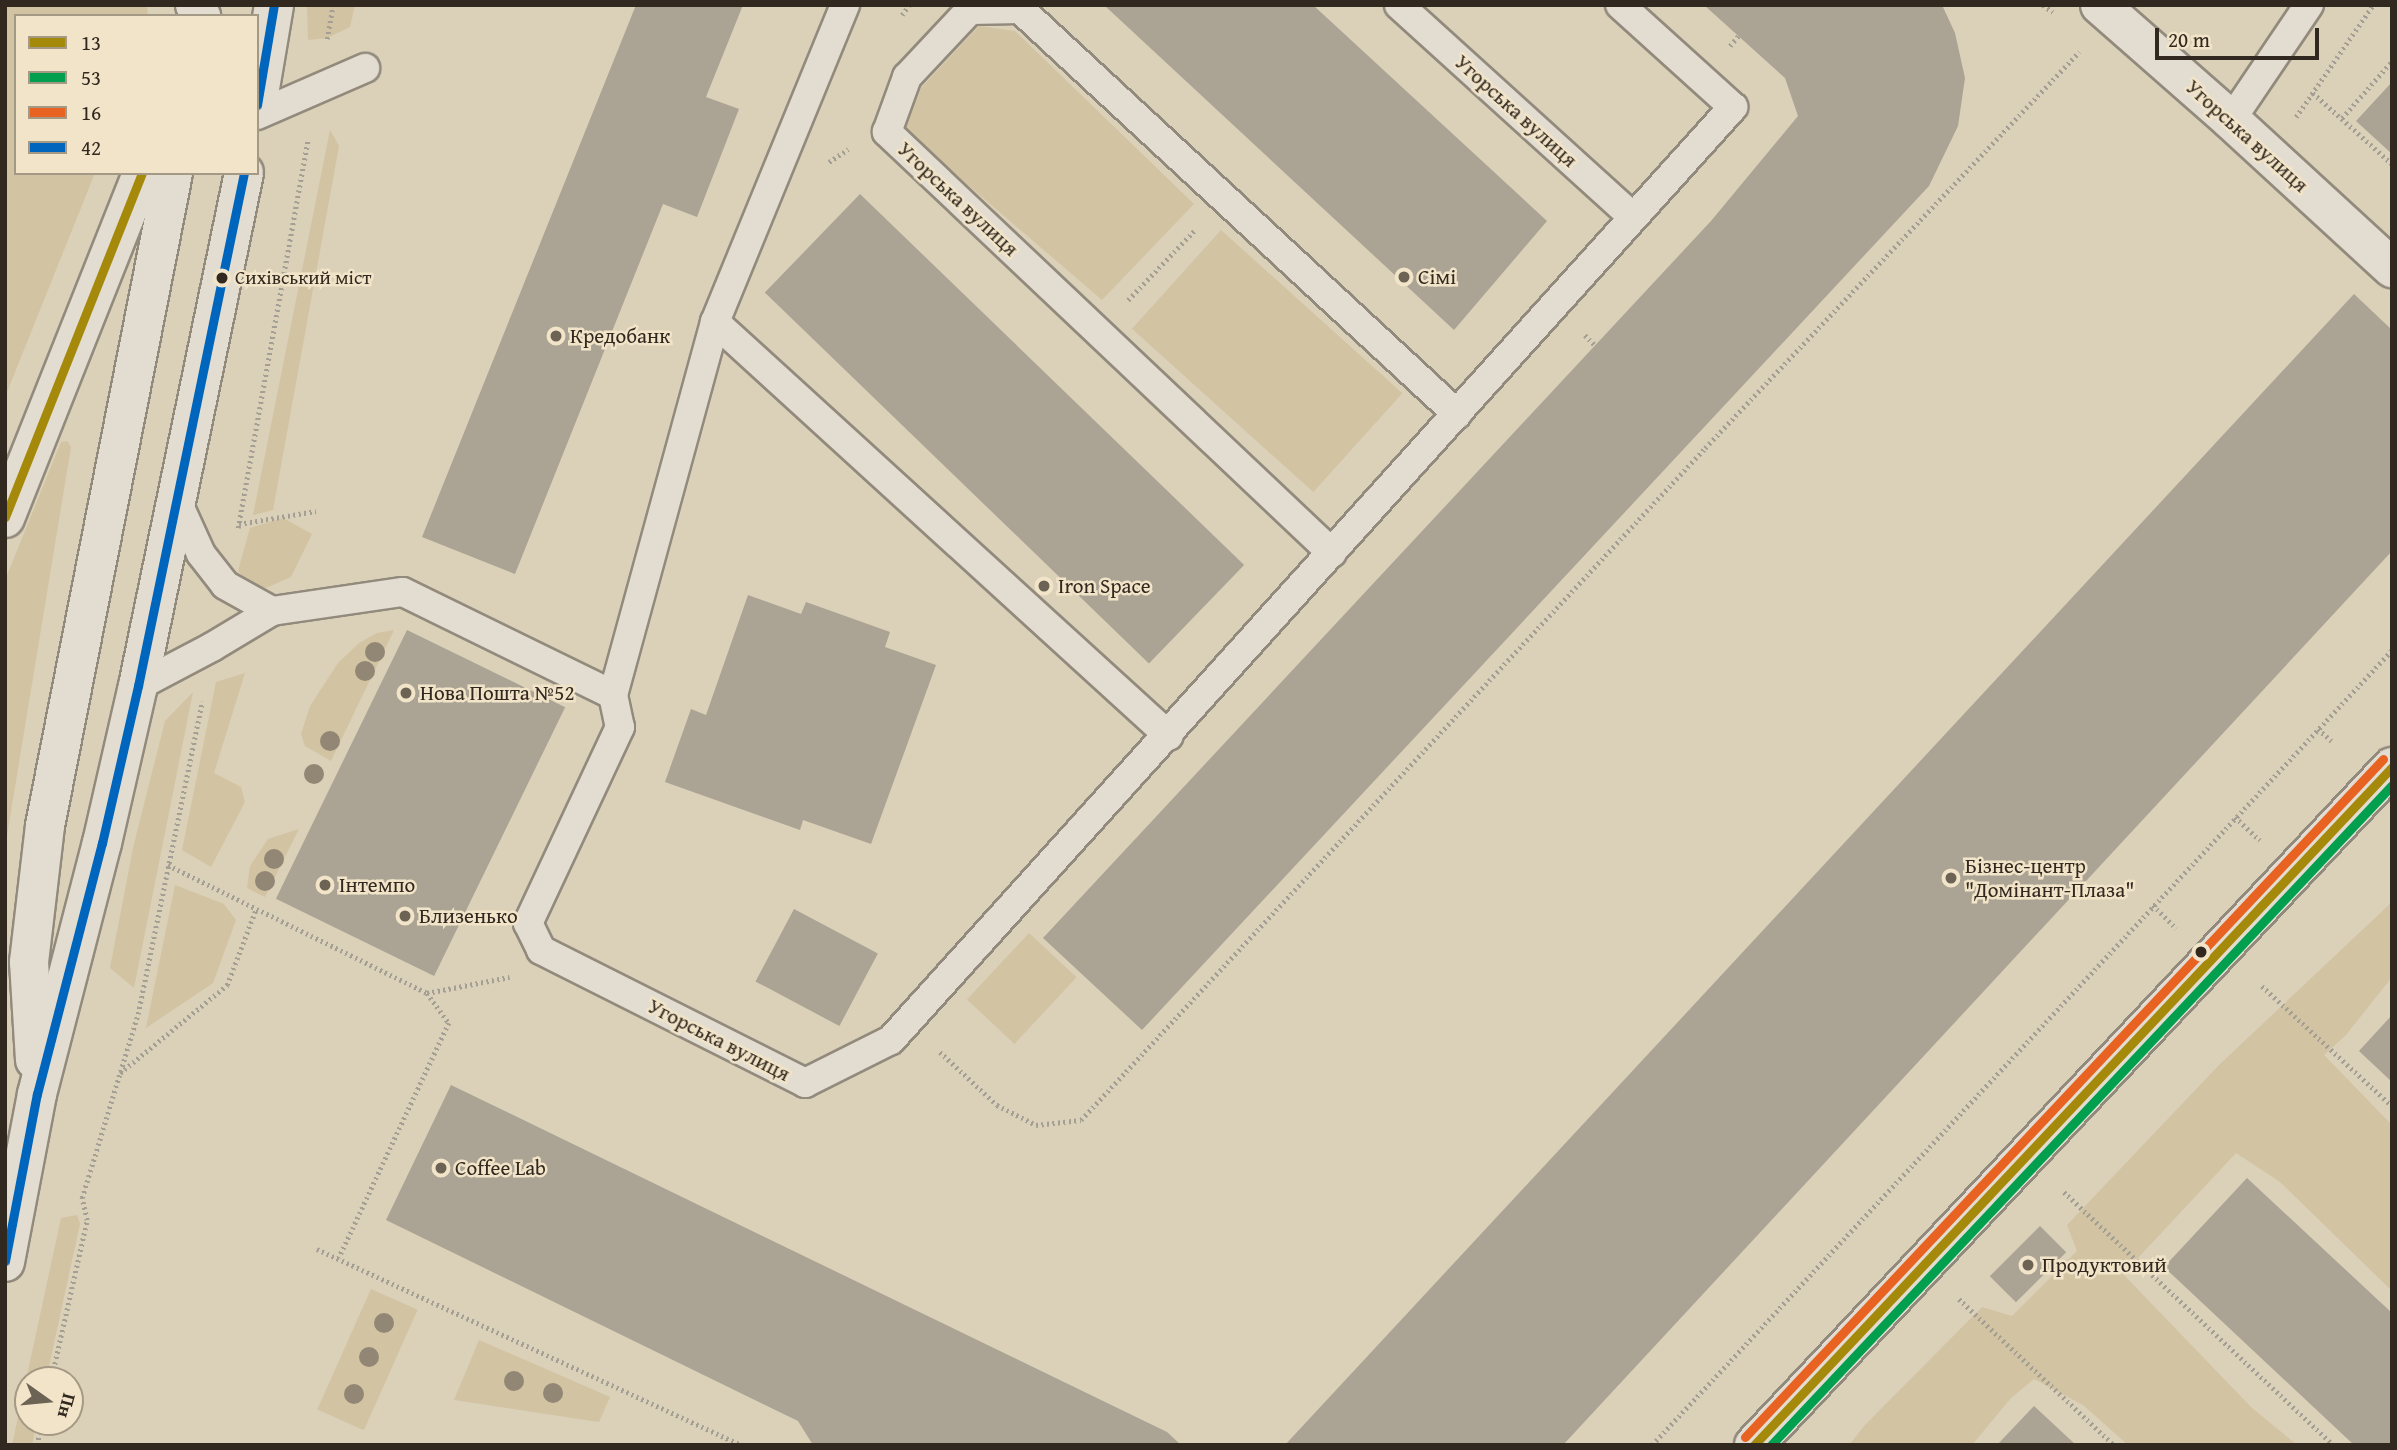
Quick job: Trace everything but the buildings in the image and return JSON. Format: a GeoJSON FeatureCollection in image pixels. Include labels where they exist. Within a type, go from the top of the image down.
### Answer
{"type":"FeatureCollection","features":[{"type":"Feature","properties":{"kind":"main road"},"geometry":{"type":"LineString","coordinates":[[259,94],[274,5]]}},
{"type":"Feature","properties":{"kind":"main road","name":"Угорська вулиця"},"geometry":{"type":"LineString","coordinates":[[2100,5],[2231,120],[2392,268]]}},
{"type":"Feature","properties":{"kind":"main road"},"geometry":{"type":"LineString","coordinates":[[5,518],[141,175]]}},
{"type":"Feature","properties":{"kind":"main road"},"geometry":{"type":"LineString","coordinates":[[37,1094],[29,962],[46,826],[173,175]]}},
{"type":"Feature","properties":{"kind":"main road"},"geometry":{"type":"LineString","coordinates":[[5,1262],[37,1094],[102,843],[138,686],[244,175]]}},
{"type":"Feature","properties":{"kind":"main road"},"geometry":{"type":"LineString","coordinates":[[1754,1445],[2392,767]]}},
{"type":"Feature","properties":{"kind":"lane","name":"Угорська вулиця"},"geometry":{"type":"LineString","coordinates":[[845,5],[715,323],[613,695],[621,727],[528,923],[541,950],[805,1083],[891,1040],[1169,736],[1733,107],[1620,5]]}},
{"type":"Feature","properties":{"kind":"lane","name":"Угорська вулиця"},"geometry":{"type":"LineString","coordinates":[[1399,5],[1633,217]]}},
{"type":"Feature","properties":{"kind":"lane"},"geometry":{"type":"LineString","coordinates":[[2231,120],[2309,5]]}},
{"type":"Feature","properties":{"kind":"lane","name":"Угорська вулиця"},"geometry":{"type":"LineString","coordinates":[[1332,553],[887,132],[907,76],[970,10],[1020,9],[1457,414]]}},
{"type":"Feature","properties":{"kind":"lane"},"geometry":{"type":"LineString","coordinates":[[259,114],[365,68]]}},
{"type":"Feature","properties":{"kind":"lane"},"geometry":{"type":"LineString","coordinates":[[715,323],[1169,736]]}},
{"type":"Feature","properties":{"kind":"lane"},"geometry":{"type":"LineString","coordinates":[[177,501],[201,554],[225,585],[272,611]]}},
{"type":"Feature","properties":{"kind":"lane"},"geometry":{"type":"LineString","coordinates":[[138,686],[212,647],[272,611],[403,592],[613,695]]}},
{"type":"Feature","properties":{"kind":"path"},"geometry":{"type":"LineString","coordinates":[[894,26],[909,5]]}},
{"type":"Feature","properties":{"kind":"path"},"geometry":{"type":"LineString","coordinates":[[2268,154],[2373,5]]}},
{"type":"Feature","properties":{"kind":"path"},"geometry":{"type":"LineString","coordinates":[[997,1105],[1036,1125],[1081,1120],[1706,448],[2085,46]]}},
{"type":"Feature","properties":{"kind":"path"},"geometry":{"type":"LineString","coordinates":[[2342,118],[2392,61]]}},
{"type":"Feature","properties":{"kind":"path"},"geometry":{"type":"LineString","coordinates":[[2313,93],[2392,164]]}},
{"type":"Feature","properties":{"kind":"path"},"geometry":{"type":"LineString","coordinates":[[1098,331],[1225,199]]}},
{"type":"Feature","properties":{"kind":"path"},"geometry":{"type":"LineString","coordinates":[[239,524],[316,511]]}},
{"type":"Feature","properties":{"kind":"path"},"geometry":{"type":"LineString","coordinates":[[1652,1445],[2392,650]]}},
{"type":"Feature","properties":{"kind":"path"},"geometry":{"type":"LineString","coordinates":[[2318,729],[2332,741]]}},
{"type":"Feature","properties":{"kind":"path"},"geometry":{"type":"LineString","coordinates":[[2235,817],[2267,848]]}},
{"type":"Feature","properties":{"kind":"path"},"geometry":{"type":"LineString","coordinates":[[168,865],[427,993],[449,1023],[339,1258]]}},
{"type":"Feature","properties":{"kind":"path"},"geometry":{"type":"LineString","coordinates":[[54,1366],[87,1220],[82,1198],[119,1074],[227,985],[256,909]]}},
{"type":"Feature","properties":{"kind":"path"},"geometry":{"type":"LineString","coordinates":[[427,993],[568,965]]}},
{"type":"Feature","properties":{"kind":"path"},"geometry":{"type":"LineString","coordinates":[[2262,986],[2392,1106]]}},
{"type":"Feature","properties":{"kind":"path"},"geometry":{"type":"LineString","coordinates":[[2064,1192],[2333,1445]]}},
{"type":"Feature","properties":{"kind":"path"},"geometry":{"type":"LineString","coordinates":[[317,1249],[742,1445]]}},
{"type":"Feature","properties":{"kind":"path"},"geometry":{"type":"LineString","coordinates":[[1959,1299],[2114,1445]]}},
{"type":"Feature","properties":{"kind":"shaded area"},"geometry":{"type":"Polygon","coordinates":[[[5,5],[147,5],[148,14],[14,14],[14,175],[94,175],[5,397],[5,5]]]}},
{"type":"Feature","properties":{"kind":"shaded area"},"geometry":{"type":"Polygon","coordinates":[[[307,5],[355,5],[350,27],[327,38],[308,40],[307,5]]]}},
{"type":"Feature","properties":{"kind":"shaded area"},"geometry":{"type":"Polygon","coordinates":[[[979,26],[1015,31],[1194,204],[1102,300],[904,130],[921,88],[979,26]]]}},
{"type":"Feature","properties":{"kind":"shaded area"},"geometry":{"type":"Polygon","coordinates":[[[330,130],[339,146],[273,510],[253,515],[330,130]]]}},
{"type":"Feature","properties":{"kind":"shaded area"},"geometry":{"type":"Polygon","coordinates":[[[1221,230],[1402,393],[1313,492],[1132,329],[1221,230]]]}},
{"type":"Feature","properties":{"kind":"shaded area"},"geometry":{"type":"Polygon","coordinates":[[[67,441],[71,447],[5,848],[5,580],[61,442],[67,441]]]}},
{"type":"Feature","properties":{"kind":"shaded area"},"geometry":{"type":"Polygon","coordinates":[[[283,518],[312,534],[291,577],[266,588],[250,585],[238,571],[250,528],[283,518]]]}},
{"type":"Feature","properties":{"kind":"shaded area"},"geometry":{"type":"Polygon","coordinates":[[[394,630],[331,761],[305,746],[301,734],[310,706],[338,663],[359,643],[377,633],[394,630]]]}},
{"type":"Feature","properties":{"kind":"shaded area"},"geometry":{"type":"Polygon","coordinates":[[[245,673],[214,773],[241,787],[245,802],[211,867],[182,850],[216,682],[245,673]]]}},
{"type":"Feature","properties":{"kind":"shaded area"},"geometry":{"type":"Polygon","coordinates":[[[193,692],[134,988],[110,968],[133,848],[165,721],[193,692]]]}},
{"type":"Feature","properties":{"kind":"shaded area"},"geometry":{"type":"Polygon","coordinates":[[[299,829],[265,897],[247,888],[250,866],[268,839],[299,829]]]}},
{"type":"Feature","properties":{"kind":"shaded area"},"geometry":{"type":"Polygon","coordinates":[[[175,885],[224,904],[236,920],[213,983],[146,1028],[175,885]]]}},
{"type":"Feature","properties":{"kind":"shaded area"},"geometry":{"type":"Polygon","coordinates":[[[2392,902],[2392,977],[2346,1035],[2324,1055],[2392,1125],[2392,1291],[2280,1182],[2236,1153],[2123,1274],[2252,1408],[2297,1445],[2128,1445],[2083,1405],[2034,1379],[2011,1398],[1972,1445],[1849,1445],[1865,1425],[1982,1307],[2012,1316],[2077,1251],[2067,1225],[2219,1065],[2392,902]]]}},
{"type":"Feature","properties":{"kind":"shaded area"},"geometry":{"type":"Polygon","coordinates":[[[1029,933],[1077,977],[1014,1044],[967,1000],[1029,933]]]}},
{"type":"Feature","properties":{"kind":"shaded area"},"geometry":{"type":"Polygon","coordinates":[[[77,1215],[80,1224],[49,1366],[29,1366],[61,1218],[77,1215]]]}},
{"type":"Feature","properties":{"kind":"shaded area"},"geometry":{"type":"Polygon","coordinates":[[[371,1289],[418,1310],[364,1430],[317,1410],[371,1289]]]}},
{"type":"Feature","properties":{"kind":"shaded area"},"geometry":{"type":"Polygon","coordinates":[[[479,1340],[610,1397],[599,1422],[454,1400],[479,1340]]]}},
{"type":"Feature","properties":{"kind":"shaded area"},"geometry":{"type":"Polygon","coordinates":[[[14,1436],[34,1436],[32,1445],[12,1445],[14,1436]]]}},
{"type":"Feature","properties":{"kind":"transit line","name":"42"},"geometry":{"type":"LineString","coordinates":[[259,93],[274,5]]}},
{"type":"Feature","properties":{"kind":"transit line","name":"13"},"geometry":{"type":"LineString","coordinates":[[5,517],[141,175]]}},
{"type":"Feature","properties":{"kind":"transit line","name":"42"},"geometry":{"type":"LineString","coordinates":[[5,1261],[37,1094],[102,843],[138,686],[244,175]]}},
{"type":"Feature","properties":{"kind":"transit line","name":"16"},"geometry":{"type":"LineString","coordinates":[[1745,1437],[2383,759]]}},
{"type":"Feature","properties":{"kind":"transit line","name":"13"},"geometry":{"type":"LineString","coordinates":[[1754,1445],[2392,767]]}},
{"type":"Feature","properties":{"kind":"transit line","name":"53"},"geometry":{"type":"LineString","coordinates":[[1771,1445],[2392,785]]}},
{"type":"Feature","properties":{"kind":"place","name":"Сімі"},"geometry":{"type":"Point","coordinates":[1404,277]}},
{"type":"Feature","properties":{"kind":"place","name":"Сихівський міст"},"geometry":{"type":"Point","coordinates":[222,278]}},
{"type":"Feature","properties":{"kind":"place","name":"Кредобанк"},"geometry":{"type":"Point","coordinates":[556,336]}},
{"type":"Feature","properties":{"kind":"place","name":"Iron Space"},"geometry":{"type":"Point","coordinates":[1044,586]}},
{"type":"Feature","properties":{"kind":"place","name":"Нова Пошта №52"},"geometry":{"type":"Point","coordinates":[406,693]}},
{"type":"Feature","properties":{"kind":"place","name":"Бізнес-центр \"Домінант-Плаза\""},"geometry":{"type":"Point","coordinates":[1951,878]}},
{"type":"Feature","properties":{"kind":"place","name":"Інтемпо"},"geometry":{"type":"Point","coordinates":[325,885]}},
{"type":"Feature","properties":{"kind":"place","name":"Близенько"},"geometry":{"type":"Point","coordinates":[405,916]}},
{"type":"Feature","properties":{"kind":"place","name":"Coffee Lab"},"geometry":{"type":"Point","coordinates":[441,1168]}},
{"type":"Feature","properties":{"kind":"place","name":"Продуктовий"},"geometry":{"type":"Point","coordinates":[2028,1265]}}]}
